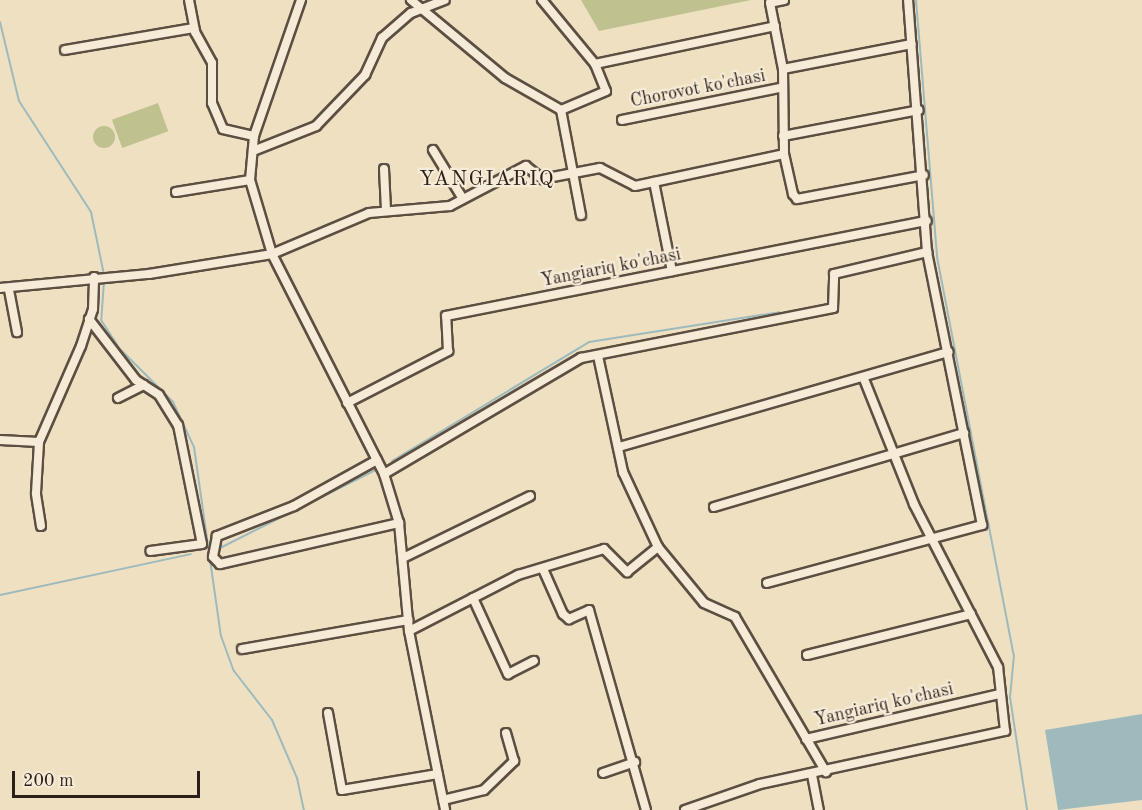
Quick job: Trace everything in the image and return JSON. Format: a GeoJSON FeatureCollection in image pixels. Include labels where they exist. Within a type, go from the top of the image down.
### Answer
{"type":"FeatureCollection","features":[{"type":"Feature","properties":{"kind":"street"},"geometry":{"type":"LineString","coordinates":[[189,0],[194,28],[212,63],[212,103],[223,129],[254,136]]}},
{"type":"Feature","properties":{"kind":"street"},"geometry":{"type":"LineString","coordinates":[[301,0],[254,136],[250,180],[272,254],[384,474],[399,523],[405,557],[409,631],[445,810]]}},
{"type":"Feature","properties":{"kind":"street"},"geometry":{"type":"LineString","coordinates":[[411,0],[419,11],[505,78],[561,110],[577,172],[581,215]]}},
{"type":"Feature","properties":{"kind":"street"},"geometry":{"type":"LineString","coordinates":[[253,151],[315,126],[365,75],[382,38],[419,11],[445,0]]}},
{"type":"Feature","properties":{"kind":"street"},"geometry":{"type":"LineString","coordinates":[[542,0],[596,64],[606,91],[561,110]]}},
{"type":"Feature","properties":{"kind":"street"},"geometry":{"type":"LineString","coordinates":[[784,0],[770,3],[783,69],[779,88],[784,154],[797,199],[924,175]]}},
{"type":"Feature","properties":{"kind":"street"},"geometry":{"type":"LineString","coordinates":[[767,583],[982,525],[949,352],[927,252],[924,175],[908,0]]}},
{"type":"Feature","properties":{"kind":"street"},"geometry":{"type":"LineString","coordinates":[[596,64],[775,26]]}},
{"type":"Feature","properties":{"kind":"street"},"geometry":{"type":"LineString","coordinates":[[65,50],[194,28]]}},
{"type":"Feature","properties":{"kind":"street","name":"Chorovot ko'chasi"},"geometry":{"type":"LineString","coordinates":[[783,69],[912,44]]}},
{"type":"Feature","properties":{"kind":"street","name":"Chorovot ko'chasi"},"geometry":{"type":"LineString","coordinates":[[622,120],[779,88]]}},
{"type":"Feature","properties":{"kind":"street"},"geometry":{"type":"LineString","coordinates":[[783,136],[919,110]]}},
{"type":"Feature","properties":{"kind":"street"},"geometry":{"type":"LineString","coordinates":[[433,150],[463,199]]}},
{"type":"Feature","properties":{"kind":"street"},"geometry":{"type":"LineString","coordinates":[[0,288],[9,290],[94,277],[112,278],[272,254],[386,210],[436,209],[463,199],[526,166],[542,179],[600,168],[635,186],[784,154]]}},
{"type":"Feature","properties":{"kind":"street"},"geometry":{"type":"LineString","coordinates":[[384,169],[386,210]]}},
{"type":"Feature","properties":{"kind":"street"},"geometry":{"type":"LineString","coordinates":[[176,192],[250,180]]}},
{"type":"Feature","properties":{"kind":"street"},"geometry":{"type":"LineString","coordinates":[[654,182],[672,272]]}},
{"type":"Feature","properties":{"kind":"street","name":"Yangiariq ko'chasi"},"geometry":{"type":"LineString","coordinates":[[347,403],[448,351],[446,316],[927,221]]}},
{"type":"Feature","properties":{"kind":"street"},"geometry":{"type":"LineString","coordinates":[[384,474],[581,358],[833,308],[834,274],[927,252]]}},
{"type":"Feature","properties":{"kind":"street"},"geometry":{"type":"LineString","coordinates":[[41,526],[36,493],[39,442],[90,319],[94,277]]}},
{"type":"Feature","properties":{"kind":"street"},"geometry":{"type":"LineString","coordinates":[[9,290],[17,332]]}},
{"type":"Feature","properties":{"kind":"street"},"geometry":{"type":"LineString","coordinates":[[90,319],[144,385],[159,395],[178,425],[202,544],[150,550]]}},
{"type":"Feature","properties":{"kind":"street"},"geometry":{"type":"LineString","coordinates":[[619,447],[864,379],[949,352]]}},
{"type":"Feature","properties":{"kind":"street","name":"Yangiariq ko'chasi"},"geometry":{"type":"LineString","coordinates":[[598,356],[623,472],[658,547],[704,603],[735,617],[806,739],[999,694]]}},
{"type":"Feature","properties":{"kind":"street"},"geometry":{"type":"LineString","coordinates":[[685,810],[708,807],[760,784],[826,772],[1005,731],[999,694],[998,667],[932,540],[864,379]]}},
{"type":"Feature","properties":{"kind":"street"},"geometry":{"type":"LineString","coordinates":[[118,398],[144,385]]}},
{"type":"Feature","properties":{"kind":"street"},"geometry":{"type":"LineString","coordinates":[[714,507],[964,433]]}},
{"type":"Feature","properties":{"kind":"street"},"geometry":{"type":"LineString","coordinates":[[0,440],[39,442]]}},
{"type":"Feature","properties":{"kind":"street"},"geometry":{"type":"LineString","coordinates":[[377,460],[294,506],[217,536],[213,557],[220,564],[399,523]]}},
{"type":"Feature","properties":{"kind":"street"},"geometry":{"type":"LineString","coordinates":[[405,557],[530,496]]}},
{"type":"Feature","properties":{"kind":"street"},"geometry":{"type":"LineString","coordinates":[[409,631],[473,598],[543,568],[603,549],[627,572],[658,547]]}},
{"type":"Feature","properties":{"kind":"street"},"geometry":{"type":"LineString","coordinates":[[543,568],[563,614],[569,619],[589,610],[635,762],[645,810]]}},
{"type":"Feature","properties":{"kind":"street"},"geometry":{"type":"LineString","coordinates":[[473,598],[508,674],[534,661]]}},
{"type":"Feature","properties":{"kind":"street"},"geometry":{"type":"LineString","coordinates":[[807,655],[970,614]]}},
{"type":"Feature","properties":{"kind":"street"},"geometry":{"type":"LineString","coordinates":[[242,649],[408,620]]}},
{"type":"Feature","properties":{"kind":"street"},"geometry":{"type":"LineString","coordinates":[[328,713],[342,790],[438,774]]}},
{"type":"Feature","properties":{"kind":"street"},"geometry":{"type":"LineString","coordinates":[[443,801],[484,790],[514,761],[506,733]]}},
{"type":"Feature","properties":{"kind":"street"},"geometry":{"type":"LineString","coordinates":[[806,739],[826,772]]}},
{"type":"Feature","properties":{"kind":"street"},"geometry":{"type":"LineString","coordinates":[[603,773],[635,762]]}},
{"type":"Feature","properties":{"kind":"street"},"geometry":{"type":"LineString","coordinates":[[812,775],[819,810]]}},
{"type":"Feature","properties":{"kind":"green space"},"geometry":{"type":"Polygon","coordinates":[[[581,0],[751,0],[599,31],[581,0]]]}},
{"type":"Feature","properties":{"kind":"green space"},"geometry":{"type":"Polygon","coordinates":[[[158,103],[168,131],[122,148],[112,120],[158,103]]]}},
{"type":"Feature","properties":{"kind":"green space"},"geometry":{"type":"Polygon","coordinates":[[[104,126],[112,129],[115,137],[112,145],[104,148],[96,145],[93,137],[96,129],[104,126]]]}},
{"type":"Feature","properties":{"kind":"water"},"geometry":{"type":"Polygon","coordinates":[[[1142,714],[1142,800],[1058,810],[1045,730],[1142,714]]]}},
{"type":"Feature","properties":{"kind":"waterway"},"geometry":{"type":"LineString","coordinates":[[916,0],[937,257],[1014,655],[1010,697],[1027,810]]}},
{"type":"Feature","properties":{"kind":"waterway"},"geometry":{"type":"LineString","coordinates":[[0,22],[19,101],[91,212],[104,275]]}},
{"type":"Feature","properties":{"kind":"waterway"},"geometry":{"type":"LineString","coordinates":[[104,281],[101,320],[120,349],[173,402],[194,447],[221,636],[234,671],[272,720],[297,778],[304,810]]}},
{"type":"Feature","properties":{"kind":"waterway"},"geometry":{"type":"LineString","coordinates":[[392,461],[589,342],[780,312]]}},
{"type":"Feature","properties":{"kind":"waterway"},"geometry":{"type":"LineString","coordinates":[[216,550],[376,470]]}},
{"type":"Feature","properties":{"kind":"waterway"},"geometry":{"type":"LineString","coordinates":[[0,595],[191,554]]}},
{"type":"Feature","properties":{"kind":"district","name":"YANGIARIQ"},"geometry":{"type":"Point","coordinates":[487,180]}}]}
